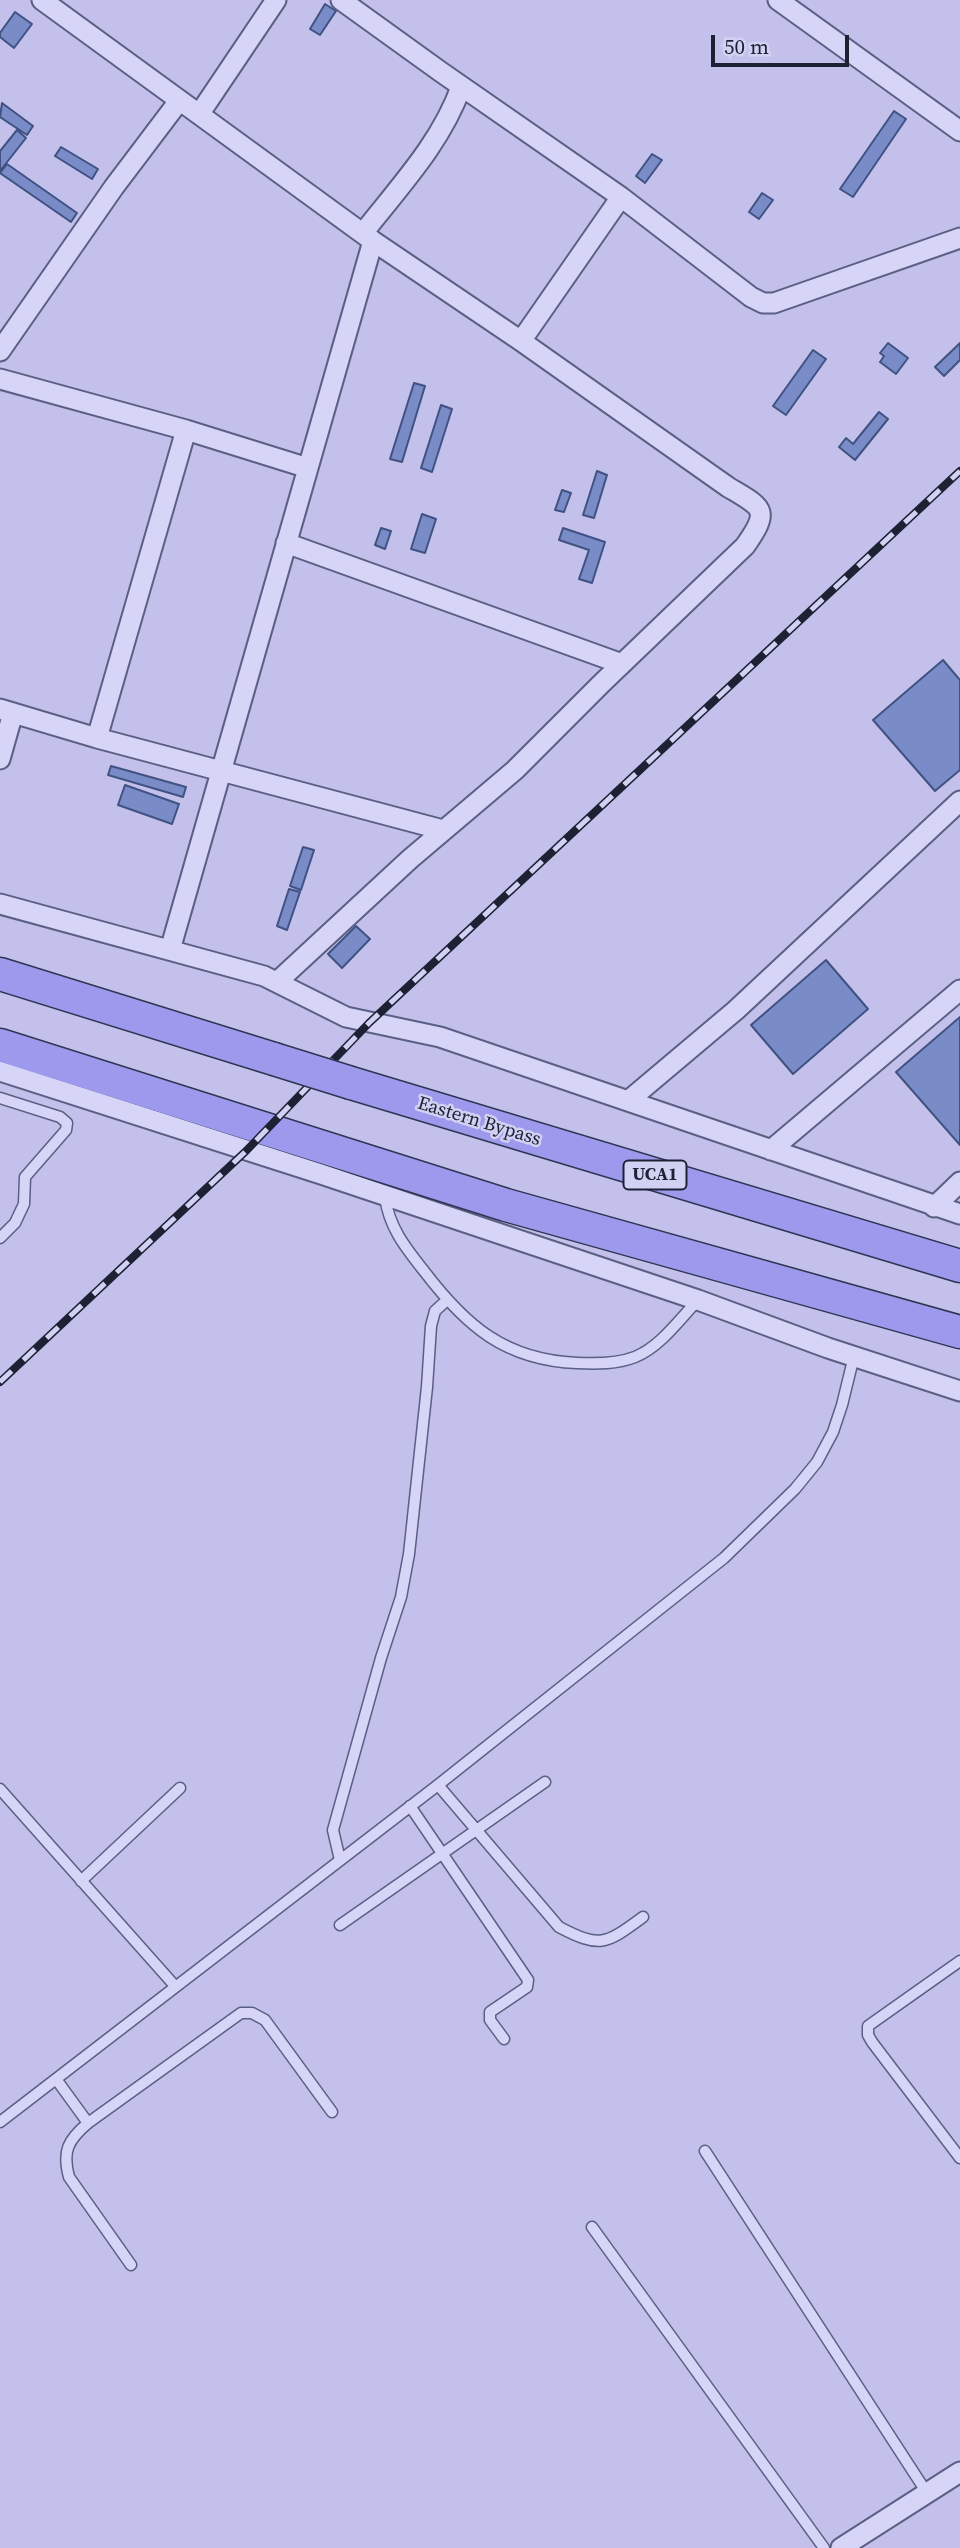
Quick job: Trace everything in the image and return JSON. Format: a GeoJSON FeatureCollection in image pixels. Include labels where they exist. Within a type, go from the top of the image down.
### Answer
{"type":"FeatureCollection","features":[{"type":"Feature","properties":{"kind":"main road","name":"Eastern Bypass"},"geometry":{"type":"LineString","coordinates":[[0,974],[351,1083],[960,1266]]}},
{"type":"Feature","properties":{"kind":"main road"},"geometry":{"type":"LineString","coordinates":[[0,1045],[506,1205],[960,1332]]}},
{"type":"Feature","properties":{"kind":"street"},"geometry":{"type":"LineString","coordinates":[[200,113],[276,0]]}},
{"type":"Feature","properties":{"kind":"street"},"geometry":{"type":"LineString","coordinates":[[341,0],[461,87],[621,197],[763,303],[774,303],[960,238]]}},
{"type":"Feature","properties":{"kind":"street"},"geometry":{"type":"LineString","coordinates":[[778,0],[960,131]]}},
{"type":"Feature","properties":{"kind":"street"},"geometry":{"type":"LineString","coordinates":[[48,2],[179,101],[200,113],[368,237],[758,506],[761,511],[758,527],[745,546],[515,769],[443,830],[277,982]]}},
{"type":"Feature","properties":{"kind":"street"},"geometry":{"type":"LineString","coordinates":[[170,950],[308,468],[368,237],[446,124],[461,87]]}},
{"type":"Feature","properties":{"kind":"street"},"geometry":{"type":"LineString","coordinates":[[0,351],[114,187],[179,101]]}},
{"type":"Feature","properties":{"kind":"street"},"geometry":{"type":"LineString","coordinates":[[521,341],[621,197]]}},
{"type":"Feature","properties":{"kind":"street"},"geometry":{"type":"LineString","coordinates":[[0,379],[186,430],[308,468]]}},
{"type":"Feature","properties":{"kind":"street"},"geometry":{"type":"LineString","coordinates":[[97,738],[186,430]]}},
{"type":"Feature","properties":{"kind":"street"},"geometry":{"type":"LineString","coordinates":[[286,542],[622,664]]}},
{"type":"Feature","properties":{"kind":"street"},"geometry":{"type":"LineString","coordinates":[[0,759],[7,711],[97,738],[443,830]]}},
{"type":"Feature","properties":{"kind":"street"},"geometry":{"type":"LineString","coordinates":[[628,1101],[736,1010],[960,801]]}},
{"type":"Feature","properties":{"kind":"street"},"geometry":{"type":"LineString","coordinates":[[0,904],[264,976],[346,1017],[440,1037],[960,1214]]}},
{"type":"Feature","properties":{"kind":"street"},"geometry":{"type":"LineString","coordinates":[[771,1150],[960,990]]}},
{"type":"Feature","properties":{"kind":"street"},"geometry":{"type":"LineString","coordinates":[[0,1071],[698,1300],[960,1391]]}},
{"type":"Feature","properties":{"kind":"street"},"geometry":{"type":"LineString","coordinates":[[934,1207],[960,1182]]}},
{"type":"Feature","properties":{"kind":"street"},"geometry":{"type":"LineString","coordinates":[[841,2548],[960,2472]]}},
{"type":"Feature","properties":{"kind":"lane"},"geometry":{"type":"LineString","coordinates":[[0,1098],[60,1117],[68,1123],[66,1130],[25,1177],[24,1204],[15,1223],[0,1238]]}},
{"type":"Feature","properties":{"kind":"lane"},"geometry":{"type":"LineString","coordinates":[[385,1197],[388,1213],[399,1239],[447,1300],[475,1326],[510,1350],[537,1358],[597,1364],[637,1356],[660,1340],[698,1300]]}},
{"type":"Feature","properties":{"kind":"lane"},"geometry":{"type":"LineString","coordinates":[[340,1860],[333,1830],[381,1658],[401,1597],[409,1554],[426,1401],[431,1326],[435,1311],[447,1300]]}},
{"type":"Feature","properties":{"kind":"lane"},"geometry":{"type":"LineString","coordinates":[[0,2122],[438,1785],[724,1558],[795,1489],[817,1462],[842,1405],[853,1356]]}},
{"type":"Feature","properties":{"kind":"lane"},"geometry":{"type":"LineString","coordinates":[[340,1925],[545,1782]]}},
{"type":"Feature","properties":{"kind":"lane"},"geometry":{"type":"LineString","coordinates":[[438,1785],[559,1927],[581,1939],[605,1941],[616,1937],[643,1917]]}},
{"type":"Feature","properties":{"kind":"lane"},"geometry":{"type":"LineString","coordinates":[[81,1881],[180,1788]]}},
{"type":"Feature","properties":{"kind":"lane"},"geometry":{"type":"LineString","coordinates":[[0,1789],[175,1986]]}},
{"type":"Feature","properties":{"kind":"lane"},"geometry":{"type":"LineString","coordinates":[[410,1806],[528,1980],[527,1987],[490,2012],[490,2020],[504,2039]]}},
{"type":"Feature","properties":{"kind":"lane"},"geometry":{"type":"LineString","coordinates":[[960,1961],[868,2026],[868,2035],[872,2042],[960,2158]]}},
{"type":"Feature","properties":{"kind":"lane"},"geometry":{"type":"LineString","coordinates":[[131,2265],[69,2177],[66,2152],[73,2136],[88,2123],[241,2013],[252,2014],[265,2020],[332,2112]]}},
{"type":"Feature","properties":{"kind":"lane"},"geometry":{"type":"LineString","coordinates":[[56,2079],[88,2123]]}},
{"type":"Feature","properties":{"kind":"lane"},"geometry":{"type":"LineString","coordinates":[[705,2151],[928,2493]]}},
{"type":"Feature","properties":{"kind":"lane"},"geometry":{"type":"LineString","coordinates":[[592,2227],[824,2548]]}},
{"type":"Feature","properties":{"kind":"building"},"geometry":{"type":"Polygon","coordinates":[[[325,4],[336,11],[320,35],[310,29],[325,4]]]}},
{"type":"Feature","properties":{"kind":"building"},"geometry":{"type":"Polygon","coordinates":[[[15,12],[32,24],[14,48],[0,37],[0,33],[15,12]]]}},
{"type":"Feature","properties":{"kind":"building"},"geometry":{"type":"Polygon","coordinates":[[[2,103],[33,126],[27,135],[0,117],[2,103]]]}},
{"type":"Feature","properties":{"kind":"building"},"geometry":{"type":"Polygon","coordinates":[[[894,111],[906,119],[853,197],[840,189],[894,111]]]}},
{"type":"Feature","properties":{"kind":"building"},"geometry":{"type":"Polygon","coordinates":[[[17,130],[26,138],[0,171],[0,151],[17,130]]]}},
{"type":"Feature","properties":{"kind":"building"},"geometry":{"type":"Polygon","coordinates":[[[61,147],[98,169],[92,179],[55,156],[61,147]]]}},
{"type":"Feature","properties":{"kind":"building"},"geometry":{"type":"Polygon","coordinates":[[[652,154],[662,160],[645,183],[636,176],[652,154]]]}},
{"type":"Feature","properties":{"kind":"building"},"geometry":{"type":"Polygon","coordinates":[[[7,164],[77,213],[71,222],[0,173],[7,164]]]}},
{"type":"Feature","properties":{"kind":"building"},"geometry":{"type":"Polygon","coordinates":[[[762,193],[773,200],[759,219],[749,212],[762,193]]]}},
{"type":"Feature","properties":{"kind":"building"},"geometry":{"type":"Polygon","coordinates":[[[888,343],[908,358],[896,374],[880,362],[884,356],[880,353],[888,343]]]}},
{"type":"Feature","properties":{"kind":"building"},"geometry":{"type":"Polygon","coordinates":[[[960,343],[960,360],[944,376],[935,367],[960,343]]]}},
{"type":"Feature","properties":{"kind":"building"},"geometry":{"type":"Polygon","coordinates":[[[813,350],[826,359],[786,415],[773,406],[813,350]]]}},
{"type":"Feature","properties":{"kind":"building"},"geometry":{"type":"Polygon","coordinates":[[[414,383],[425,386],[402,462],[390,459],[414,383]]]}},
{"type":"Feature","properties":{"kind":"building"},"geometry":{"type":"Polygon","coordinates":[[[441,405],[452,409],[432,472],[421,468],[441,405]]]}},
{"type":"Feature","properties":{"kind":"building"},"geometry":{"type":"Polygon","coordinates":[[[879,412],[888,419],[855,460],[839,447],[846,438],[853,444],[879,412]]]}},
{"type":"Feature","properties":{"kind":"building"},"geometry":{"type":"Polygon","coordinates":[[[597,471],[607,475],[594,518],[583,515],[597,471]]]}},
{"type":"Feature","properties":{"kind":"building"},"geometry":{"type":"Polygon","coordinates":[[[562,490],[571,493],[564,512],[555,510],[562,490]]]}},
{"type":"Feature","properties":{"kind":"building"},"geometry":{"type":"Polygon","coordinates":[[[422,514],[436,519],[425,553],[411,549],[422,514]]]}},
{"type":"Feature","properties":{"kind":"building"},"geometry":{"type":"Polygon","coordinates":[[[381,528],[391,531],[385,549],[375,545],[381,528]]]}},
{"type":"Feature","properties":{"kind":"building"},"geometry":{"type":"Polygon","coordinates":[[[563,528],[605,542],[592,583],[579,579],[589,550],[559,540],[563,528]]]}},
{"type":"Feature","properties":{"kind":"building"},"geometry":{"type":"Polygon","coordinates":[[[943,660],[960,680],[960,770],[935,791],[873,720],[943,660]]]}},
{"type":"Feature","properties":{"kind":"building"},"geometry":{"type":"Polygon","coordinates":[[[111,766],[186,787],[183,797],[108,775],[111,766]]]}},
{"type":"Feature","properties":{"kind":"building"},"geometry":{"type":"Polygon","coordinates":[[[125,785],[179,804],[172,824],[118,805],[125,785]]]}},
{"type":"Feature","properties":{"kind":"building"},"geometry":{"type":"Polygon","coordinates":[[[303,847],[314,850],[301,890],[290,886],[303,847]]]}},
{"type":"Feature","properties":{"kind":"building"},"geometry":{"type":"Polygon","coordinates":[[[289,889],[300,892],[287,930],[277,926],[289,889]]]}},
{"type":"Feature","properties":{"kind":"building"},"geometry":{"type":"Polygon","coordinates":[[[356,926],[370,939],[342,968],[328,954],[356,926]]]}},
{"type":"Feature","properties":{"kind":"building"},"geometry":{"type":"Polygon","coordinates":[[[826,960],[868,1009],[793,1074],[751,1025],[826,960]]]}},
{"type":"Feature","properties":{"kind":"building"},"geometry":{"type":"Polygon","coordinates":[[[960,1017],[960,1145],[896,1072],[960,1017]]]}},
{"type":"Feature","properties":{"kind":"railway"},"geometry":{"type":"LineString","coordinates":[[0,1382],[246,1151],[369,1023],[960,471]]}}]}
